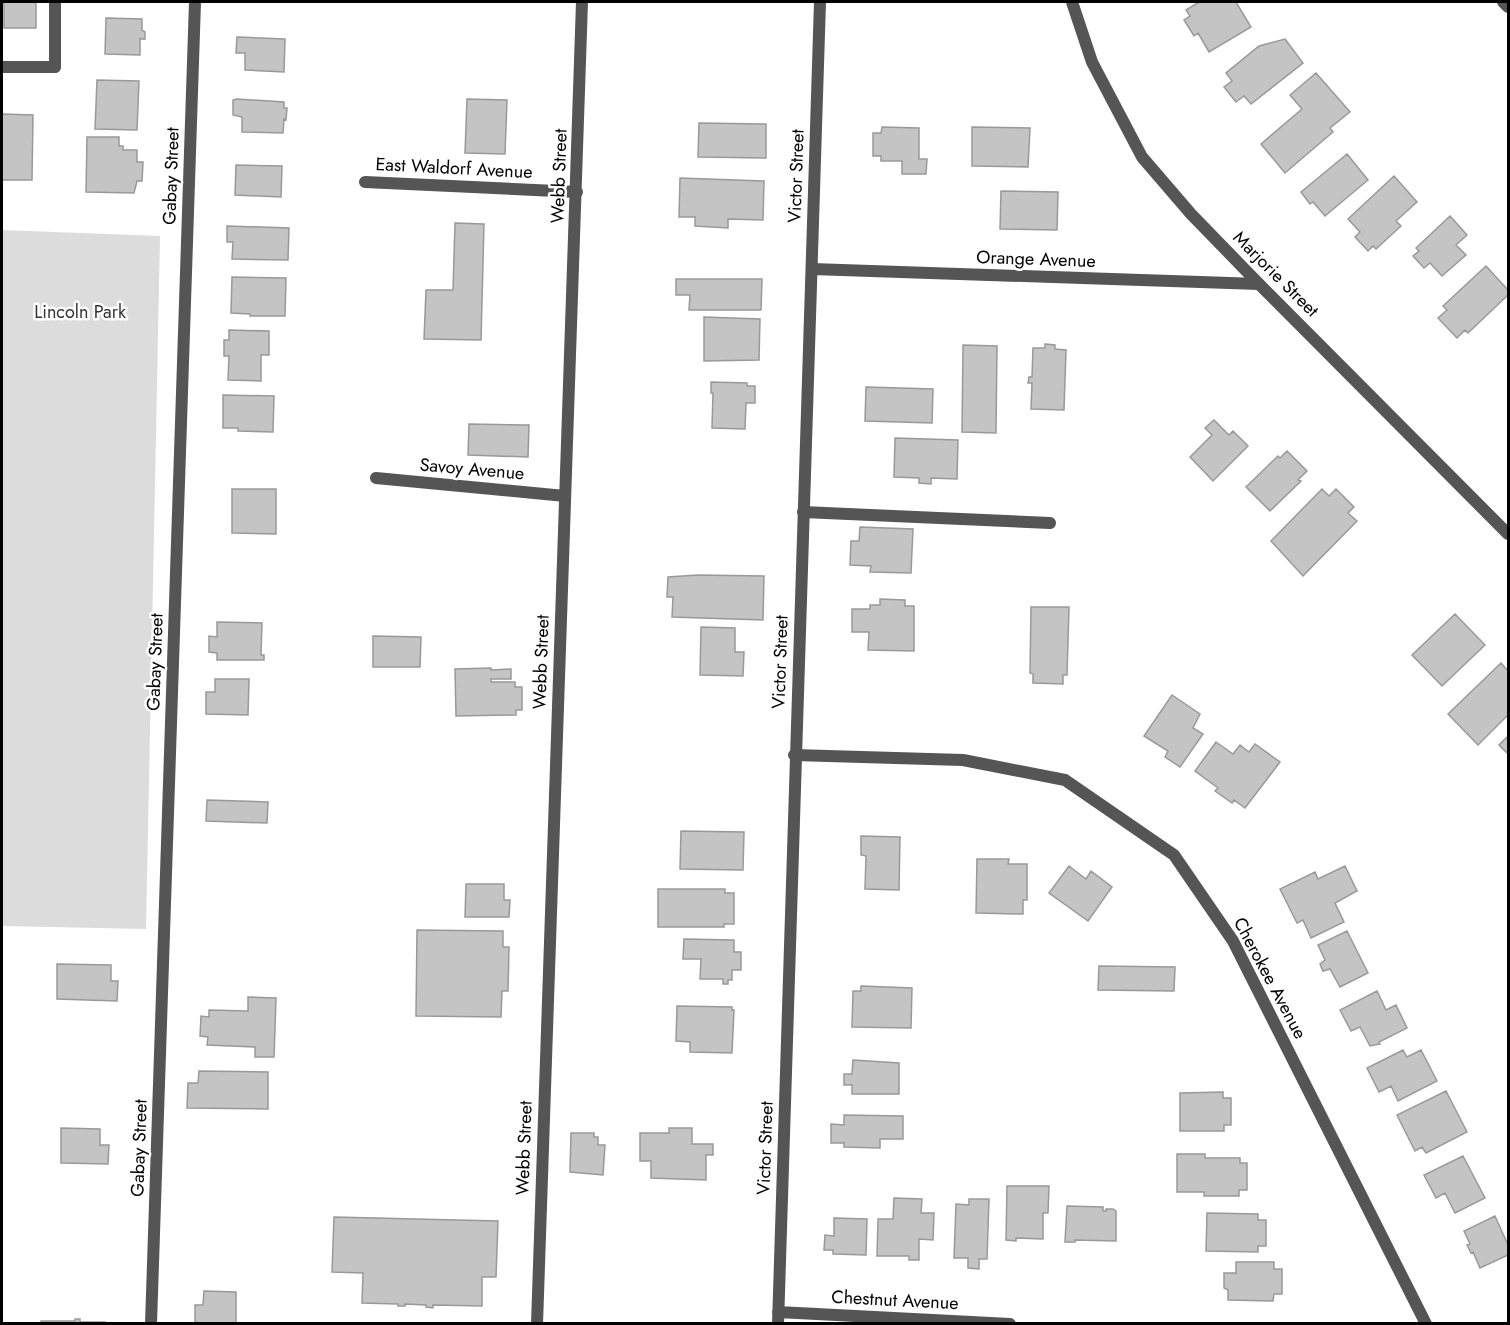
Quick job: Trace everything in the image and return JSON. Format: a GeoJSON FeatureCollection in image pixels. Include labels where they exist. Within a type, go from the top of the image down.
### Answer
{"type":"FeatureCollection","features":[{"type":"Feature","properties":{"kind":"street"},"geometry":{"type":"LineString","coordinates":[[2,67],[56,67],[56,2]]}},
{"type":"Feature","properties":{"kind":"street","name":"Gabay Street"},"geometry":{"type":"LineString","coordinates":[[151,1323],[195,2]]}},
{"type":"Feature","properties":{"kind":"street","name":"Webb Street"},"geometry":{"type":"LineString","coordinates":[[537,1323],[582,2]]}},
{"type":"Feature","properties":{"kind":"street","name":"Victor Street"},"geometry":{"type":"LineString","coordinates":[[778,1318],[820,2]]}},
{"type":"Feature","properties":{"kind":"street","name":"Marjorie Street"},"geometry":{"type":"LineString","coordinates":[[1072,2],[1092,62],[1142,157],[1191,214],[1259,284],[1509,534]]}},
{"type":"Feature","properties":{"kind":"street"},"geometry":{"type":"LineString","coordinates":[[1503,2],[1509,7]]}},
{"type":"Feature","properties":{"kind":"street","name":"East Waldorf Avenue"},"geometry":{"type":"LineString","coordinates":[[365,182],[577,192]]}},
{"type":"Feature","properties":{"kind":"street","name":"Orange Avenue"},"geometry":{"type":"LineString","coordinates":[[812,270],[1259,284]]}},
{"type":"Feature","properties":{"kind":"street","name":"Savoy Avenue"},"geometry":{"type":"LineString","coordinates":[[376,478],[565,496]]}},
{"type":"Feature","properties":{"kind":"street"},"geometry":{"type":"LineString","coordinates":[[803,512],[1050,523]]}},
{"type":"Feature","properties":{"kind":"street","name":"Cherokee Avenue"},"geometry":{"type":"LineString","coordinates":[[795,755],[963,760],[1065,780],[1173,855],[1233,941],[1426,1323]]}},
{"type":"Feature","properties":{"kind":"street","name":"Chestnut Avenue"},"geometry":{"type":"LineString","coordinates":[[778,1318],[1010,1323]]}},
{"type":"Feature","properties":{"kind":"green space","name":"Lincoln Park"},"geometry":{"type":"Polygon","coordinates":[[[2,230],[160,236],[146,929],[2,926],[2,230]]]}},
{"type":"Feature","properties":{"kind":"building"},"geometry":{"type":"Polygon","coordinates":[[[4,2],[36,2],[36,28],[4,28],[4,2]]]}},
{"type":"Feature","properties":{"kind":"building"},"geometry":{"type":"Polygon","coordinates":[[[1199,2],[1236,2],[1251,27],[1209,52],[1198,33],[1194,36],[1184,20],[1190,16],[1186,10],[1199,2]]]}},
{"type":"Feature","properties":{"kind":"building"},"geometry":{"type":"Polygon","coordinates":[[[106,18],[142,19],[145,39],[140,39],[140,55],[105,54],[106,18]]]}},
{"type":"Feature","properties":{"kind":"building"},"geometry":{"type":"Polygon","coordinates":[[[237,37],[285,39],[284,72],[245,70],[245,53],[236,53],[237,37]]]}},
{"type":"Feature","properties":{"kind":"building"},"geometry":{"type":"Polygon","coordinates":[[[1285,39],[1303,63],[1251,104],[1244,96],[1236,102],[1224,87],[1232,81],[1226,73],[1259,46],[1285,39]]]}},
{"type":"Feature","properties":{"kind":"building"},"geometry":{"type":"Polygon","coordinates":[[[1316,73],[1350,112],[1330,128],[1333,132],[1285,173],[1261,144],[1302,109],[1290,95],[1316,73]]]}},
{"type":"Feature","properties":{"kind":"building"},"geometry":{"type":"Polygon","coordinates":[[[97,80],[139,81],[137,130],[95,129],[97,80]]]}},
{"type":"Feature","properties":{"kind":"building"},"geometry":{"type":"Polygon","coordinates":[[[467,99],[507,100],[505,154],[465,153],[467,99]]]}},
{"type":"Feature","properties":{"kind":"building"},"geometry":{"type":"Polygon","coordinates":[[[233,100],[284,102],[284,108],[287,108],[283,133],[242,132],[242,117],[233,115],[233,100]]]}},
{"type":"Feature","properties":{"kind":"building"},"geometry":{"type":"Polygon","coordinates":[[[2,114],[33,115],[32,180],[2,180],[2,114]]]}},
{"type":"Feature","properties":{"kind":"building"},"geometry":{"type":"Polygon","coordinates":[[[699,123],[766,124],[766,158],[698,157],[699,123]]]}},
{"type":"Feature","properties":{"kind":"building"},"geometry":{"type":"Polygon","coordinates":[[[882,127],[919,128],[919,159],[927,159],[926,174],[902,174],[902,161],[881,161],[881,156],[873,156],[873,133],[881,133],[882,127]]]}},
{"type":"Feature","properties":{"kind":"building"},"geometry":{"type":"Polygon","coordinates":[[[972,127],[1030,128],[1028,167],[972,166],[972,127]]]}},
{"type":"Feature","properties":{"kind":"building"},"geometry":{"type":"Polygon","coordinates":[[[87,137],[119,137],[119,146],[123,146],[123,150],[137,150],[137,162],[143,162],[142,181],[137,181],[134,193],[86,192],[87,137]]]}},
{"type":"Feature","properties":{"kind":"building"},"geometry":{"type":"Polygon","coordinates":[[[1347,154],[1368,180],[1325,216],[1313,202],[1310,204],[1301,192],[1347,154]]]}},
{"type":"Feature","properties":{"kind":"building"},"geometry":{"type":"Polygon","coordinates":[[[236,165],[282,166],[281,197],[235,195],[236,165]]]}},
{"type":"Feature","properties":{"kind":"building"},"geometry":{"type":"Polygon","coordinates":[[[1394,176],[1417,202],[1396,221],[1401,226],[1376,249],[1373,246],[1368,251],[1355,237],[1360,232],[1348,219],[1394,176]]]}},
{"type":"Feature","properties":{"kind":"building"},"geometry":{"type":"Polygon","coordinates":[[[680,178],[764,181],[763,220],[728,219],[728,228],[695,226],[695,217],[679,217],[680,178]]]}},
{"type":"Feature","properties":{"kind":"building"},"geometry":{"type":"Polygon","coordinates":[[[1001,191],[1058,192],[1057,230],[1000,229],[1001,191]]]}},
{"type":"Feature","properties":{"kind":"building"},"geometry":{"type":"Polygon","coordinates":[[[1450,216],[1467,235],[1456,245],[1466,255],[1442,276],[1430,263],[1424,268],[1413,256],[1419,251],[1416,248],[1450,216]]]}},
{"type":"Feature","properties":{"kind":"building"},"geometry":{"type":"Polygon","coordinates":[[[455,223],[484,224],[481,340],[424,339],[426,290],[453,290],[455,223]]]}},
{"type":"Feature","properties":{"kind":"building"},"geometry":{"type":"Polygon","coordinates":[[[227,226],[289,228],[288,260],[232,259],[233,242],[227,242],[227,226]]]}},
{"type":"Feature","properties":{"kind":"building"},"geometry":{"type":"Polygon","coordinates":[[[1486,266],[1508,290],[1508,295],[1468,333],[1465,330],[1457,338],[1438,318],[1447,310],[1443,306],[1486,266]]]}},
{"type":"Feature","properties":{"kind":"building"},"geometry":{"type":"Polygon","coordinates":[[[232,277],[286,278],[285,316],[250,316],[250,314],[231,313],[232,277]]]}},
{"type":"Feature","properties":{"kind":"building"},"geometry":{"type":"Polygon","coordinates":[[[676,279],[762,279],[761,310],[689,310],[690,295],[676,295],[676,279]]]}},
{"type":"Feature","properties":{"kind":"building"},"geometry":{"type":"Polygon","coordinates":[[[704,317],[760,319],[759,360],[704,361],[704,317]]]}},
{"type":"Feature","properties":{"kind":"building"},"geometry":{"type":"Polygon","coordinates":[[[229,330],[269,331],[269,355],[261,355],[261,381],[228,380],[229,356],[224,356],[224,340],[229,340],[229,330]]]}},
{"type":"Feature","properties":{"kind":"building"},"geometry":{"type":"Polygon","coordinates":[[[1045,344],[1055,345],[1055,349],[1066,350],[1064,410],[1031,409],[1032,383],[1028,383],[1029,377],[1032,377],[1033,348],[1045,348],[1045,344]]]}},
{"type":"Feature","properties":{"kind":"building"},"geometry":{"type":"Polygon","coordinates":[[[963,345],[997,346],[996,433],[962,432],[963,345]]]}},
{"type":"Feature","properties":{"kind":"building"},"geometry":{"type":"Polygon","coordinates":[[[711,382],[747,383],[747,386],[755,386],[755,403],[746,403],[745,429],[712,428],[711,382]]]}},
{"type":"Feature","properties":{"kind":"building"},"geometry":{"type":"Polygon","coordinates":[[[866,387],[933,389],[932,423],[865,421],[866,387]]]}},
{"type":"Feature","properties":{"kind":"building"},"geometry":{"type":"Polygon","coordinates":[[[223,395],[274,396],[273,432],[223,428],[223,395]]]}},
{"type":"Feature","properties":{"kind":"building"},"geometry":{"type":"Polygon","coordinates":[[[1214,420],[1229,435],[1233,431],[1248,446],[1213,481],[1190,457],[1212,435],[1205,428],[1214,420]]]}},
{"type":"Feature","properties":{"kind":"building"},"geometry":{"type":"Polygon","coordinates":[[[469,424],[529,425],[528,457],[468,455],[469,424]]]}},
{"type":"Feature","properties":{"kind":"building"},"geometry":{"type":"Polygon","coordinates":[[[895,438],[958,440],[957,479],[931,478],[931,484],[919,483],[919,478],[894,477],[895,438]]]}},
{"type":"Feature","properties":{"kind":"building"},"geometry":{"type":"Polygon","coordinates":[[[1287,451],[1307,471],[1298,480],[1301,481],[1270,511],[1246,487],[1278,456],[1280,458],[1287,451]]]}},
{"type":"Feature","properties":{"kind":"building"},"geometry":{"type":"Polygon","coordinates":[[[232,489],[276,489],[276,534],[232,533],[232,489]]]}},
{"type":"Feature","properties":{"kind":"building"},"geometry":{"type":"Polygon","coordinates":[[[1322,489],[1329,496],[1336,489],[1354,507],[1348,513],[1357,521],[1303,576],[1271,541],[1322,489]]]}},
{"type":"Feature","properties":{"kind":"building"},"geometry":{"type":"Polygon","coordinates":[[[860,527],[913,529],[911,573],[870,572],[871,566],[850,565],[851,541],[859,541],[860,527]]]}},
{"type":"Feature","properties":{"kind":"building"},"geometry":{"type":"Polygon","coordinates":[[[764,576],[763,620],[672,617],[673,597],[667,597],[668,577],[764,576]]]}},
{"type":"Feature","properties":{"kind":"building"},"geometry":{"type":"Polygon","coordinates":[[[880,599],[905,600],[905,606],[914,606],[914,651],[868,650],[869,632],[852,632],[852,609],[870,609],[870,605],[880,605],[880,599]]]}},
{"type":"Feature","properties":{"kind":"building"},"geometry":{"type":"Polygon","coordinates":[[[1031,607],[1069,607],[1067,675],[1063,675],[1063,684],[1033,683],[1033,674],[1030,673],[1031,607]]]}},
{"type":"Feature","properties":{"kind":"building"},"geometry":{"type":"Polygon","coordinates":[[[1455,614],[1485,645],[1442,686],[1412,655],[1455,614]]]}},
{"type":"Feature","properties":{"kind":"building"},"geometry":{"type":"Polygon","coordinates":[[[217,622],[262,623],[261,655],[264,655],[264,660],[217,660],[217,653],[209,652],[209,636],[217,637],[217,622]]]}},
{"type":"Feature","properties":{"kind":"building"},"geometry":{"type":"Polygon","coordinates":[[[701,627],[735,628],[735,652],[744,652],[743,676],[700,675],[701,627]]]}},
{"type":"Feature","properties":{"kind":"building"},"geometry":{"type":"Polygon","coordinates":[[[373,636],[421,637],[420,667],[373,667],[373,636]]]}},
{"type":"Feature","properties":{"kind":"building"},"geometry":{"type":"Polygon","coordinates":[[[1501,663],[1508,671],[1508,715],[1478,745],[1448,714],[1501,663]]]}},
{"type":"Feature","properties":{"kind":"building"},"geometry":{"type":"Polygon","coordinates":[[[491,668],[491,670],[511,669],[511,679],[491,679],[491,682],[515,682],[515,687],[522,687],[522,710],[516,710],[516,715],[456,716],[455,669],[491,668]]]}},
{"type":"Feature","properties":{"kind":"building"},"geometry":{"type":"Polygon","coordinates":[[[215,679],[249,679],[248,715],[206,714],[206,692],[215,692],[215,679]]]}},
{"type":"Feature","properties":{"kind":"building"},"geometry":{"type":"Polygon","coordinates":[[[1172,695],[1200,714],[1193,728],[1203,734],[1180,767],[1165,757],[1168,751],[1144,736],[1172,695]]]}},
{"type":"Feature","properties":{"kind":"building"},"geometry":{"type":"Polygon","coordinates":[[[1508,736],[1508,754],[1499,745],[1508,736]]]}},
{"type":"Feature","properties":{"kind":"building"},"geometry":{"type":"Polygon","coordinates":[[[1216,742],[1233,754],[1240,745],[1249,752],[1255,744],[1280,762],[1245,808],[1234,800],[1232,803],[1215,791],[1218,788],[1195,771],[1216,742]]]}},
{"type":"Feature","properties":{"kind":"building"},"geometry":{"type":"Polygon","coordinates":[[[207,800],[268,802],[267,823],[206,821],[207,800]]]}},
{"type":"Feature","properties":{"kind":"building"},"geometry":{"type":"Polygon","coordinates":[[[681,831],[744,832],[743,870],[680,869],[681,831]]]}},
{"type":"Feature","properties":{"kind":"building"},"geometry":{"type":"Polygon","coordinates":[[[861,836],[900,837],[899,890],[865,889],[866,856],[861,855],[861,836]]]}},
{"type":"Feature","properties":{"kind":"building"},"geometry":{"type":"Polygon","coordinates":[[[977,859],[1009,859],[1008,864],[1027,864],[1027,900],[1023,900],[1023,914],[976,913],[977,859]]]}},
{"type":"Feature","properties":{"kind":"building"},"geometry":{"type":"Polygon","coordinates":[[[1069,866],[1086,879],[1091,871],[1112,887],[1088,921],[1049,893],[1069,866]]]}},
{"type":"Feature","properties":{"kind":"building"},"geometry":{"type":"Polygon","coordinates":[[[1345,866],[1357,891],[1335,903],[1344,922],[1311,938],[1303,920],[1297,923],[1280,889],[1315,872],[1318,879],[1345,866]]]}},
{"type":"Feature","properties":{"kind":"building"},"geometry":{"type":"Polygon","coordinates":[[[466,884],[504,884],[504,900],[510,900],[509,917],[465,917],[466,884]]]}},
{"type":"Feature","properties":{"kind":"building"},"geometry":{"type":"Polygon","coordinates":[[[658,889],[725,889],[725,893],[734,893],[734,924],[724,924],[724,927],[658,927],[658,889]]]}},
{"type":"Feature","properties":{"kind":"building"},"geometry":{"type":"Polygon","coordinates":[[[417,930],[503,931],[503,947],[509,947],[508,991],[502,991],[501,1017],[416,1016],[417,930]]]}},
{"type":"Feature","properties":{"kind":"building"},"geometry":{"type":"Polygon","coordinates":[[[1347,931],[1368,973],[1340,987],[1330,969],[1323,971],[1320,964],[1325,960],[1318,945],[1347,931]]]}},
{"type":"Feature","properties":{"kind":"building"},"geometry":{"type":"Polygon","coordinates":[[[684,939],[734,940],[734,952],[741,952],[741,970],[732,970],[732,980],[728,980],[728,984],[723,984],[723,979],[700,979],[701,959],[683,959],[684,939]]]}},
{"type":"Feature","properties":{"kind":"building"},"geometry":{"type":"Polygon","coordinates":[[[57,964],[111,965],[111,981],[118,981],[117,1001],[57,999],[57,964]]]}},
{"type":"Feature","properties":{"kind":"building"},"geometry":{"type":"Polygon","coordinates":[[[1099,966],[1175,967],[1174,991],[1098,990],[1099,966]]]}},
{"type":"Feature","properties":{"kind":"building"},"geometry":{"type":"Polygon","coordinates":[[[861,986],[912,988],[911,1028],[852,1027],[853,991],[861,991],[861,986]]]}},
{"type":"Feature","properties":{"kind":"building"},"geometry":{"type":"Polygon","coordinates":[[[1377,991],[1386,1010],[1396,1005],[1407,1028],[1379,1042],[1380,1044],[1370,1046],[1360,1027],[1351,1031],[1340,1010],[1377,991]]]}},
{"type":"Feature","properties":{"kind":"building"},"geometry":{"type":"Polygon","coordinates":[[[248,997],[276,998],[274,1057],[255,1057],[255,1047],[207,1045],[208,1037],[200,1036],[201,1016],[209,1017],[209,1010],[248,1011],[248,997]]]}},
{"type":"Feature","properties":{"kind":"building"},"geometry":{"type":"Polygon","coordinates":[[[677,1006],[732,1007],[734,1010],[732,1053],[690,1052],[690,1042],[676,1041],[677,1006]]]}},
{"type":"Feature","properties":{"kind":"building"},"geometry":{"type":"Polygon","coordinates":[[[1403,1050],[1407,1057],[1421,1050],[1437,1081],[1398,1101],[1391,1086],[1379,1092],[1367,1068],[1403,1050]]]}},
{"type":"Feature","properties":{"kind":"building"},"geometry":{"type":"Polygon","coordinates":[[[853,1060],[899,1063],[899,1094],[852,1094],[852,1085],[844,1085],[844,1074],[852,1074],[853,1060]]]}},
{"type":"Feature","properties":{"kind":"building"},"geometry":{"type":"Polygon","coordinates":[[[199,1071],[268,1072],[268,1109],[187,1108],[188,1083],[198,1083],[199,1071]]]}},
{"type":"Feature","properties":{"kind":"building"},"geometry":{"type":"Polygon","coordinates":[[[1446,1091],[1467,1132],[1426,1153],[1422,1147],[1415,1151],[1397,1115],[1446,1091]]]}},
{"type":"Feature","properties":{"kind":"building"},"geometry":{"type":"Polygon","coordinates":[[[1223,1092],[1223,1098],[1231,1098],[1231,1125],[1224,1125],[1224,1131],[1180,1131],[1180,1093],[1223,1092]]]}},
{"type":"Feature","properties":{"kind":"building"},"geometry":{"type":"Polygon","coordinates":[[[844,1115],[903,1116],[903,1139],[880,1139],[880,1148],[844,1147],[844,1143],[831,1143],[831,1124],[844,1125],[844,1115]]]}},
{"type":"Feature","properties":{"kind":"building"},"geometry":{"type":"Polygon","coordinates":[[[61,1128],[100,1129],[100,1145],[109,1145],[108,1164],[61,1163],[61,1128]]]}},
{"type":"Feature","properties":{"kind":"building"},"geometry":{"type":"Polygon","coordinates":[[[669,1128],[692,1128],[692,1144],[713,1144],[713,1155],[706,1155],[706,1180],[651,1178],[651,1161],[640,1161],[640,1133],[669,1133],[669,1128]]]}},
{"type":"Feature","properties":{"kind":"building"},"geometry":{"type":"Polygon","coordinates":[[[571,1133],[594,1133],[594,1137],[598,1137],[598,1145],[605,1145],[603,1175],[570,1172],[571,1133]]]}},
{"type":"Feature","properties":{"kind":"building"},"geometry":{"type":"Polygon","coordinates":[[[1177,1154],[1205,1154],[1205,1158],[1240,1158],[1240,1163],[1247,1163],[1247,1190],[1239,1190],[1239,1196],[1204,1196],[1204,1192],[1177,1192],[1177,1154]]]}},
{"type":"Feature","properties":{"kind":"building"},"geometry":{"type":"Polygon","coordinates":[[[1463,1156],[1485,1198],[1455,1213],[1445,1193],[1436,1198],[1424,1175],[1463,1156]]]}},
{"type":"Feature","properties":{"kind":"building"},"geometry":{"type":"Polygon","coordinates":[[[1007,1186],[1049,1186],[1048,1213],[1043,1213],[1043,1239],[1006,1240],[1007,1186]]]}},
{"type":"Feature","properties":{"kind":"building"},"geometry":{"type":"Polygon","coordinates":[[[894,1198],[922,1199],[921,1213],[934,1213],[933,1240],[919,1239],[919,1260],[909,1260],[909,1256],[877,1256],[878,1219],[893,1219],[894,1198]]]}},
{"type":"Feature","properties":{"kind":"building"},"geometry":{"type":"Polygon","coordinates":[[[969,1199],[989,1199],[987,1259],[979,1259],[979,1269],[968,1268],[968,1258],[954,1258],[956,1204],[969,1205],[969,1199]]]}},
{"type":"Feature","properties":{"kind":"building"},"geometry":{"type":"Polygon","coordinates":[[[1067,1206],[1103,1207],[1103,1211],[1113,1209],[1116,1211],[1116,1241],[1075,1240],[1075,1242],[1065,1242],[1067,1206]]]}},
{"type":"Feature","properties":{"kind":"building"},"geometry":{"type":"Polygon","coordinates":[[[1207,1213],[1258,1214],[1258,1220],[1266,1220],[1266,1246],[1258,1246],[1258,1252],[1206,1251],[1207,1213]]]}},
{"type":"Feature","properties":{"kind":"building"},"geometry":{"type":"Polygon","coordinates":[[[1495,1216],[1508,1245],[1508,1255],[1480,1268],[1467,1245],[1470,1244],[1464,1231],[1495,1216]]]}},
{"type":"Feature","properties":{"kind":"building"},"geometry":{"type":"Polygon","coordinates":[[[334,1217],[498,1221],[496,1277],[482,1277],[482,1306],[433,1305],[433,1308],[426,1307],[426,1305],[398,1306],[398,1304],[362,1303],[363,1273],[332,1272],[334,1217]]]}},
{"type":"Feature","properties":{"kind":"building"},"geometry":{"type":"Polygon","coordinates":[[[834,1218],[867,1219],[866,1255],[833,1254],[833,1250],[824,1250],[825,1235],[834,1236],[834,1218]]]}},
{"type":"Feature","properties":{"kind":"building"},"geometry":{"type":"Polygon","coordinates":[[[1236,1262],[1274,1262],[1274,1269],[1282,1269],[1282,1294],[1274,1294],[1273,1301],[1228,1300],[1228,1290],[1224,1288],[1224,1273],[1236,1273],[1236,1262]]]}},
{"type":"Feature","properties":{"kind":"building"},"geometry":{"type":"Polygon","coordinates":[[[204,1291],[236,1292],[236,1324],[195,1322],[195,1305],[203,1305],[204,1291]]]}},
{"type":"Feature","properties":{"kind":"building"},"geometry":{"type":"Polygon","coordinates":[[[75,1319],[80,1319],[80,1322],[105,1322],[105,1324],[41,1324],[41,1321],[75,1321],[75,1319]]]}}]}
